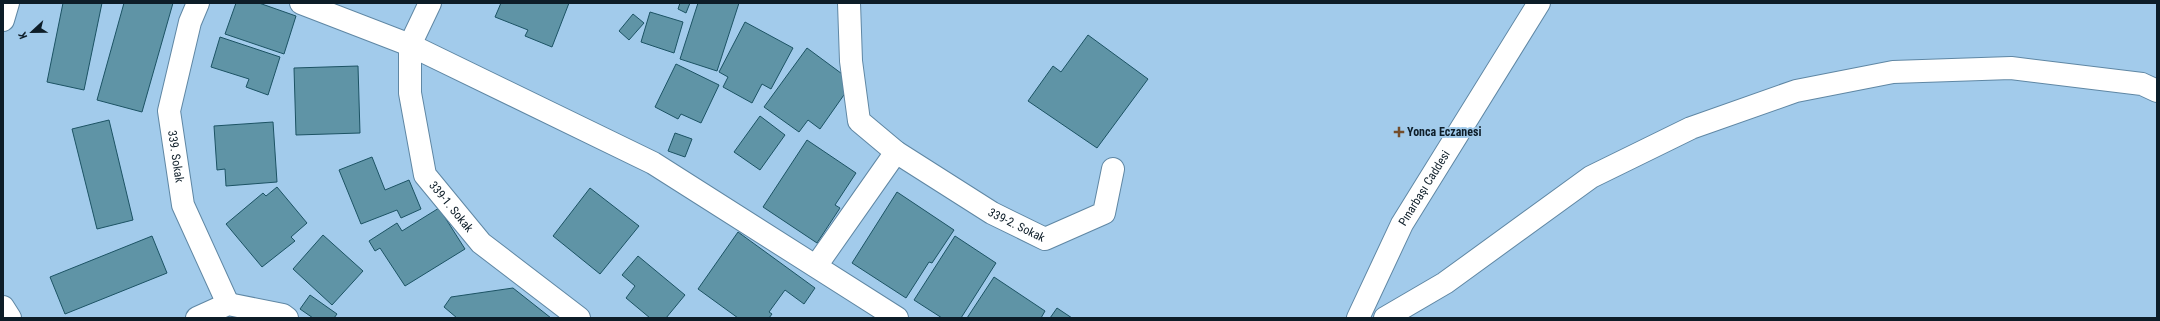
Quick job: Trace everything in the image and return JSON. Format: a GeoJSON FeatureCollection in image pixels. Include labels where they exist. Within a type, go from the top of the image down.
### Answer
{"type":"FeatureCollection","features":[{"type":"Feature","properties":{"kind":"street"},"geometry":{"type":"LineString","coordinates":[[3,20],[8,3]]}},
{"type":"Feature","properties":{"kind":"street","name":"339. Sokak"},"geometry":{"type":"LineString","coordinates":[[198,3],[190,22],[169,110],[183,205],[228,304]]}},
{"type":"Feature","properties":{"kind":"street"},"geometry":{"type":"LineString","coordinates":[[301,3],[410,45],[653,163],[897,318]]}},
{"type":"Feature","properties":{"kind":"street","name":"339-1. Sokak"},"geometry":{"type":"LineString","coordinates":[[430,3],[410,45],[410,94],[425,175],[481,243],[579,318]]}},
{"type":"Feature","properties":{"kind":"street","name":"339-2. Sokak"},"geometry":{"type":"LineString","coordinates":[[849,3],[851,61],[858,121],[896,152],[992,213],[1045,239],[1104,213],[1113,169]]}},
{"type":"Feature","properties":{"kind":"street","name":"Pınarbaşı Caddesi"},"geometry":{"type":"LineString","coordinates":[[1358,318],[1402,224],[1539,3]]}},
{"type":"Feature","properties":{"kind":"street"},"geometry":{"type":"LineString","coordinates":[[1385,318],[1445,283],[1591,177],[1691,128],[1796,91],[1893,72],[2011,68],[2142,84],[2157,90]]}},
{"type":"Feature","properties":{"kind":"street"},"geometry":{"type":"LineString","coordinates":[[816,266],[896,152]]}},
{"type":"Feature","properties":{"kind":"street"},"geometry":{"type":"LineString","coordinates":[[197,318],[228,304],[283,315],[287,318]]}},
{"type":"Feature","properties":{"kind":"street"},"geometry":{"type":"LineString","coordinates":[[3,307],[10,318]]}},
{"type":"Feature","properties":{"kind":"building"},"geometry":{"type":"Polygon","coordinates":[[[63,3],[102,3],[84,90],[47,82],[63,3]]]}},
{"type":"Feature","properties":{"kind":"building"},"geometry":{"type":"Polygon","coordinates":[[[124,3],[173,3],[142,112],[97,100],[124,3]]]}},
{"type":"Feature","properties":{"kind":"building"},"geometry":{"type":"Polygon","coordinates":[[[236,3],[259,3],[296,16],[284,54],[225,34],[236,3]]]}},
{"type":"Feature","properties":{"kind":"building"},"geometry":{"type":"Polygon","coordinates":[[[501,3],[569,3],[552,47],[525,36],[528,30],[495,17],[501,3]]]}},
{"type":"Feature","properties":{"kind":"building"},"geometry":{"type":"Polygon","coordinates":[[[680,3],[690,3],[686,13],[678,9],[680,3]]]}},
{"type":"Feature","properties":{"kind":"building"},"geometry":{"type":"Polygon","coordinates":[[[698,3],[739,3],[717,71],[680,59],[698,3]]]}},
{"type":"Feature","properties":{"kind":"building"},"geometry":{"type":"Polygon","coordinates":[[[650,12],[683,22],[674,53],[641,42],[650,12]]]}},
{"type":"Feature","properties":{"kind":"building"},"geometry":{"type":"Polygon","coordinates":[[[633,14],[644,23],[629,40],[619,31],[633,14]]]}},
{"type":"Feature","properties":{"kind":"building"},"geometry":{"type":"Polygon","coordinates":[[[745,22],[793,48],[771,89],[762,84],[752,103],[723,87],[728,77],[719,72],[745,22]]]}},
{"type":"Feature","properties":{"kind":"building"},"geometry":{"type":"Polygon","coordinates":[[[1088,35],[1148,79],[1097,148],[1028,101],[1053,66],[1061,72],[1088,35]]]}},
{"type":"Feature","properties":{"kind":"building"},"geometry":{"type":"Polygon","coordinates":[[[220,37],[280,57],[268,95],[246,87],[249,79],[211,67],[220,37]]]}},
{"type":"Feature","properties":{"kind":"building"},"geometry":{"type":"Polygon","coordinates":[[[807,48],[853,82],[820,129],[808,120],[799,132],[764,107],[807,48]]]}},
{"type":"Feature","properties":{"kind":"building"},"geometry":{"type":"Polygon","coordinates":[[[676,64],[719,85],[701,123],[681,114],[678,119],[655,107],[676,64]]]}},
{"type":"Feature","properties":{"kind":"building"},"geometry":{"type":"Polygon","coordinates":[[[358,66],[360,133],[296,135],[294,68],[358,66]]]}},
{"type":"Feature","properties":{"kind":"building"},"geometry":{"type":"Polygon","coordinates":[[[760,116],[785,135],[760,170],[734,152],[760,116]]]}},
{"type":"Feature","properties":{"kind":"building"},"geometry":{"type":"Polygon","coordinates":[[[109,120],[133,220],[97,229],[72,129],[109,120]]]}},
{"type":"Feature","properties":{"kind":"building"},"geometry":{"type":"Polygon","coordinates":[[[273,122],[277,182],[226,186],[225,169],[217,170],[214,126],[273,122]]]}},
{"type":"Feature","properties":{"kind":"building"},"geometry":{"type":"Polygon","coordinates":[[[675,133],[692,139],[685,157],[668,151],[675,133]]]}},
{"type":"Feature","properties":{"kind":"building"},"geometry":{"type":"Polygon","coordinates":[[[807,140],[856,173],[835,205],[840,208],[817,243],[763,207],[807,140]]]}},
{"type":"Feature","properties":{"kind":"building"},"geometry":{"type":"Polygon","coordinates":[[[372,157],[385,190],[409,180],[421,209],[401,218],[397,210],[361,224],[339,170],[372,157]]]}},
{"type":"Feature","properties":{"kind":"building"},"geometry":{"type":"Polygon","coordinates":[[[277,187],[307,223],[291,237],[295,241],[262,267],[226,224],[263,193],[266,196],[277,187]]]}},
{"type":"Feature","properties":{"kind":"building"},"geometry":{"type":"Polygon","coordinates":[[[590,188],[639,226],[600,274],[553,236],[590,188]]]}},
{"type":"Feature","properties":{"kind":"building"},"geometry":{"type":"Polygon","coordinates":[[[897,192],[954,230],[932,263],[929,262],[906,298],[852,263],[897,192]]]}},
{"type":"Feature","properties":{"kind":"building"},"geometry":{"type":"Polygon","coordinates":[[[439,208],[465,249],[405,286],[380,248],[375,251],[369,241],[397,223],[402,231],[439,208]]]}},
{"type":"Feature","properties":{"kind":"building"},"geometry":{"type":"Polygon","coordinates":[[[738,232],[815,288],[804,304],[785,290],[769,312],[772,314],[769,318],[738,318],[698,289],[738,232]]]}},
{"type":"Feature","properties":{"kind":"building"},"geometry":{"type":"Polygon","coordinates":[[[323,235],[363,271],[332,305],[293,269],[323,235]]]}},
{"type":"Feature","properties":{"kind":"building"},"geometry":{"type":"Polygon","coordinates":[[[152,236],[167,273],[65,314],[50,277],[152,236]]]}},
{"type":"Feature","properties":{"kind":"building"},"geometry":{"type":"Polygon","coordinates":[[[955,236],[996,263],[961,318],[942,318],[914,300],[955,236]]]}},
{"type":"Feature","properties":{"kind":"building"},"geometry":{"type":"Polygon","coordinates":[[[638,256],[685,295],[666,318],[650,318],[626,298],[635,286],[622,275],[638,256]]]}},
{"type":"Feature","properties":{"kind":"building"},"geometry":{"type":"Polygon","coordinates":[[[994,277],[1045,311],[1041,318],[967,318],[994,277]]]}},
{"type":"Feature","properties":{"kind":"building"},"geometry":{"type":"Polygon","coordinates":[[[513,288],[551,318],[457,318],[444,307],[451,297],[513,288]]]}},
{"type":"Feature","properties":{"kind":"building"},"geometry":{"type":"Polygon","coordinates":[[[310,295],[337,314],[334,318],[313,318],[300,309],[310,295]]]}},
{"type":"Feature","properties":{"kind":"building"},"geometry":{"type":"Polygon","coordinates":[[[1057,308],[1072,318],[1050,318],[1057,308]]]}},
{"type":"Feature","properties":{"kind":"place","name":"Yonca Eczanesi"},"geometry":{"type":"Point","coordinates":[1399,132]}}]}
